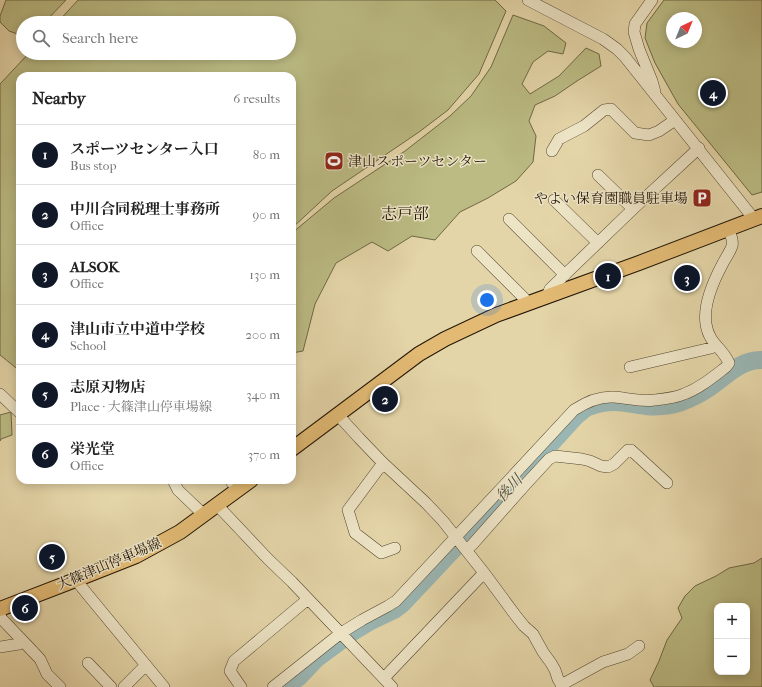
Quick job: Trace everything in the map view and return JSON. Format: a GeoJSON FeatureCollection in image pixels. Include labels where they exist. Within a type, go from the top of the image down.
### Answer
{"type":"FeatureCollection","features":[{"type":"Feature","properties":{"kind":"main road"},"geometry":{"type":"LineString","coordinates":[[296,446],[419,354],[445,339],[527,303],[638,263],[758,217]]}},
{"type":"Feature","properties":{"kind":"main road","name":"大篠津山停車場線"},"geometry":{"type":"LineString","coordinates":[[0,609],[136,556],[180,532],[204,515],[217,505],[234,485]]}},
{"type":"Feature","properties":{"kind":"street"},"geometry":{"type":"LineString","coordinates":[[528,0],[603,39],[625,57],[698,148],[758,217]]}},
{"type":"Feature","properties":{"kind":"street"},"geometry":{"type":"LineString","coordinates":[[652,0],[635,24],[634,32],[652,81],[655,96]]}},
{"type":"Feature","properties":{"kind":"street"},"geometry":{"type":"LineString","coordinates":[[552,151],[559,139],[584,126],[604,110],[611,108],[635,132],[649,135],[659,131],[675,120]]}},
{"type":"Feature","properties":{"kind":"street"},"geometry":{"type":"LineString","coordinates":[[547,296],[550,289],[698,148]]}},
{"type":"Feature","properties":{"kind":"street"},"geometry":{"type":"LineString","coordinates":[[598,175],[633,209]]}},
{"type":"Feature","properties":{"kind":"street"},"geometry":{"type":"LineString","coordinates":[[554,200],[598,243]]}},
{"type":"Feature","properties":{"kind":"street"},"geometry":{"type":"LineString","coordinates":[[509,219],[565,275]]}},
{"type":"Feature","properties":{"kind":"street"},"geometry":{"type":"LineString","coordinates":[[273,687],[345,637],[362,620],[396,601],[460,543],[510,479],[574,410],[592,400],[602,398],[613,397],[652,401],[684,394],[697,388],[726,367],[729,363],[726,357],[710,338],[705,311],[716,276],[732,246],[732,236],[728,228]]}},
{"type":"Feature","properties":{"kind":"street"},"geometry":{"type":"LineString","coordinates":[[477,251],[524,298],[527,303]]}},
{"type":"Feature","properties":{"kind":"street"},"geometry":{"type":"LineString","coordinates":[[630,367],[711,348],[715,344]]}},
{"type":"Feature","properties":{"kind":"street"},"geometry":{"type":"LineString","coordinates":[[0,394],[16,409]]}},
{"type":"Feature","properties":{"kind":"street"},"geometry":{"type":"LineString","coordinates":[[338,415],[383,463],[426,503],[460,543],[524,626],[537,639],[543,652],[552,663],[562,686],[603,662],[628,654],[639,646]]}},
{"type":"Feature","properties":{"kind":"street"},"geometry":{"type":"LineString","coordinates":[[460,543],[472,545],[530,479],[549,459],[554,456],[582,459],[608,467],[614,464],[628,450],[631,450],[667,483]]}},
{"type":"Feature","properties":{"kind":"street"},"geometry":{"type":"LineString","coordinates":[[383,463],[348,510],[355,533],[381,553],[395,548]]}},
{"type":"Feature","properties":{"kind":"street"},"geometry":{"type":"LineString","coordinates":[[175,484],[178,490],[204,515]]}},
{"type":"Feature","properties":{"kind":"street"},"geometry":{"type":"LineString","coordinates":[[217,505],[392,687]]}},
{"type":"Feature","properties":{"kind":"street"},"geometry":{"type":"LineString","coordinates":[[384,678],[485,574]]}},
{"type":"Feature","properties":{"kind":"street"},"geometry":{"type":"LineString","coordinates":[[78,579],[80,585],[164,687]]}},
{"type":"Feature","properties":{"kind":"street"},"geometry":{"type":"LineString","coordinates":[[241,687],[230,671],[234,661],[308,599]]}},
{"type":"Feature","properties":{"kind":"street"},"geometry":{"type":"LineString","coordinates":[[0,615],[1,618],[40,659],[47,674],[60,687]]}},
{"type":"Feature","properties":{"kind":"street"},"geometry":{"type":"LineString","coordinates":[[0,647],[19,644],[23,641]]}},
{"type":"Feature","properties":{"kind":"street"},"geometry":{"type":"LineString","coordinates":[[88,663],[111,687]]}},
{"type":"Feature","properties":{"kind":"street"},"geometry":{"type":"LineString","coordinates":[[124,687],[146,665]]}},
{"type":"Feature","properties":{"kind":"green space"},"geometry":{"type":"Polygon","coordinates":[[[6,0],[66,0],[51,16],[16,16],[16,34],[9,31],[0,22],[0,16],[6,0]]]}},
{"type":"Feature","properties":{"kind":"green space","name":"津山スポーツセンター"},"geometry":{"type":"Polygon","coordinates":[[[78,0],[495,0],[506,11],[479,74],[448,110],[419,132],[332,191],[296,224],[296,72],[16,72],[16,368],[0,355],[0,84],[22,60],[296,60],[296,16],[63,16],[78,0]]]}},
{"type":"Feature","properties":{"kind":"green space"},"geometry":{"type":"Polygon","coordinates":[[[664,0],[762,0],[762,192],[752,195],[678,104],[655,63],[645,38],[647,23],[664,0]]]}},
{"type":"Feature","properties":{"kind":"green space"},"geometry":{"type":"Polygon","coordinates":[[[513,15],[544,26],[566,43],[563,54],[548,51],[533,62],[522,84],[530,94],[559,76],[586,48],[599,54],[601,66],[555,96],[535,105],[529,121],[536,136],[533,162],[516,181],[488,198],[460,212],[435,240],[412,236],[388,251],[372,242],[336,263],[315,304],[303,351],[296,352],[296,230],[334,198],[405,151],[450,116],[471,96],[491,67],[513,15]]]}},
{"type":"Feature","properties":{"kind":"green space"},"geometry":{"type":"Polygon","coordinates":[[[11,412],[12,435],[1,439],[0,441],[0,415],[11,412]]]}},
{"type":"Feature","properties":{"kind":"green space"},"geometry":{"type":"Polygon","coordinates":[[[762,558],[762,687],[654,687],[650,680],[667,640],[682,618],[678,608],[685,596],[695,586],[729,568],[754,563],[762,558]]]}},
{"type":"Feature","properties":{"kind":"waterway","name":"後川"},"geometry":{"type":"LineString","coordinates":[[286,687],[299,677],[316,659],[354,631],[394,610],[402,604],[576,416],[585,409],[594,405],[612,402],[623,402],[642,406],[667,406],[679,403],[706,390],[747,362],[762,360]]}},
{"type":"Feature","properties":{"kind":"place","name":"津山市立中道中学校"},"geometry":{"type":"Point","coordinates":[713,93]}},
{"type":"Feature","properties":{"kind":"place","name":"津山スポーツセンター"},"geometry":{"type":"Point","coordinates":[334,161]}},
{"type":"Feature","properties":{"kind":"place","name":"やよい保育園職員駐車場"},"geometry":{"type":"Point","coordinates":[702,198]}},
{"type":"Feature","properties":{"kind":"place","name":"スポーツセンター入口"},"geometry":{"type":"Point","coordinates":[608,276]}},
{"type":"Feature","properties":{"kind":"place","name":"ALSOK"},"geometry":{"type":"Point","coordinates":[687,278]}},
{"type":"Feature","properties":{"kind":"place","name":"中川合同税理士事務所"},"geometry":{"type":"Point","coordinates":[385,399]}},
{"type":"Feature","properties":{"kind":"place","name":"志原刃物店"},"geometry":{"type":"Point","coordinates":[52,557]}},
{"type":"Feature","properties":{"kind":"place","name":"栄光堂"},"geometry":{"type":"Point","coordinates":[25,608]}},
{"type":"Feature","properties":{"kind":"district","name":"志戸部"},"geometry":{"type":"Point","coordinates":[405,213]}}]}
